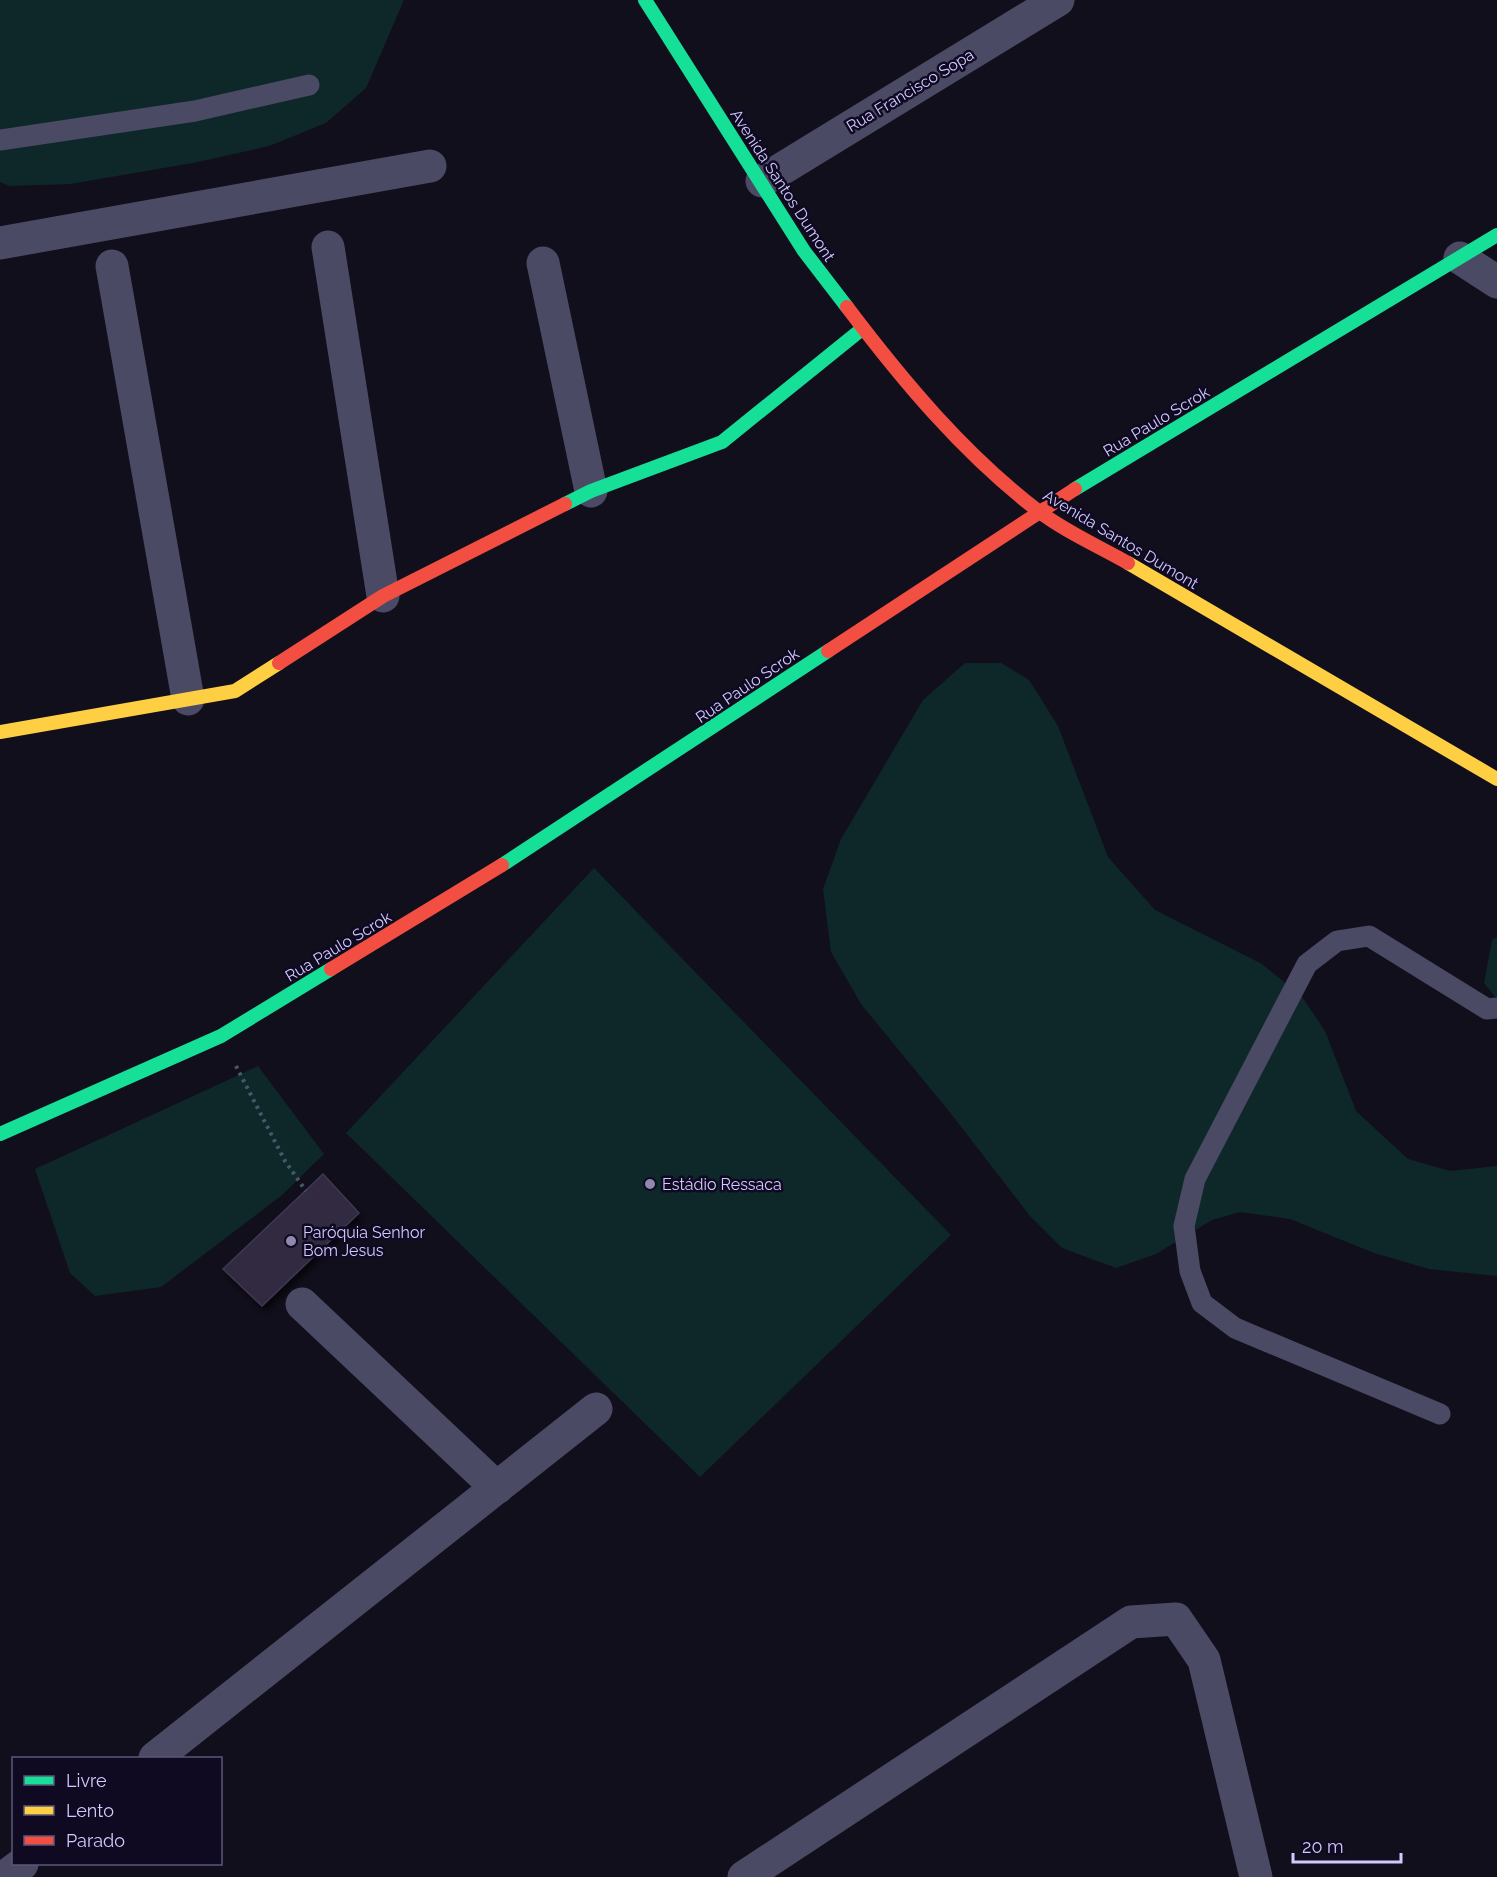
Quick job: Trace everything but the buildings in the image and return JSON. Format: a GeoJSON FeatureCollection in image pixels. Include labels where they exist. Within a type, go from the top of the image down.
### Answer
{"type":"FeatureCollection","features":[{"type":"Feature","properties":{"kind":"street","name":"Avenida Santos Dumont"},"geometry":{"type":"LineString","coordinates":[[645,0],[762,181],[804,251],[904,382],[969,451],[1038,512],[1497,779]]}},
{"type":"Feature","properties":{"kind":"street","name":"Rua Francisco Sopa"},"geometry":{"type":"LineString","coordinates":[[762,181],[1059,0]]}},
{"type":"Feature","properties":{"kind":"street"},"geometry":{"type":"LineString","coordinates":[[0,243],[430,166]]}},
{"type":"Feature","properties":{"kind":"street","name":"Rua Paulo Scrok"},"geometry":{"type":"LineString","coordinates":[[0,1134],[221,1036],[548,837],[1038,512],[1497,235]]}},
{"type":"Feature","properties":{"kind":"street"},"geometry":{"type":"LineString","coordinates":[[328,247],[383,596]]}},
{"type":"Feature","properties":{"kind":"street"},"geometry":{"type":"LineString","coordinates":[[1460,258],[1497,282]]}},
{"type":"Feature","properties":{"kind":"street"},"geometry":{"type":"LineString","coordinates":[[543,263],[591,491]]}},
{"type":"Feature","properties":{"kind":"street"},"geometry":{"type":"LineString","coordinates":[[112,266],[188,699]]}},
{"type":"Feature","properties":{"kind":"street"},"geometry":{"type":"LineString","coordinates":[[0,732],[235,691],[383,596],[591,491],[722,442],[862,329]]}},
{"type":"Feature","properties":{"kind":"street"},"geometry":{"type":"LineString","coordinates":[[302,1304],[497,1488]]}},
{"type":"Feature","properties":{"kind":"street"},"geometry":{"type":"LineString","coordinates":[[156,1757],[596,1409]]}},
{"type":"Feature","properties":{"kind":"street"},"geometry":{"type":"LineString","coordinates":[[744,1877],[1131,1622],[1176,1619],[1204,1660],[1256,1877]]}},
{"type":"Feature","properties":{"kind":"street"},"geometry":{"type":"LineString","coordinates":[[5,1877],[20,1865]]}},
{"type":"Feature","properties":{"kind":"lane"},"geometry":{"type":"LineString","coordinates":[[0,140],[195,111],[309,85]]}},
{"type":"Feature","properties":{"kind":"lane"},"geometry":{"type":"LineString","coordinates":[[1440,1414],[1235,1328],[1202,1303],[1190,1271],[1184,1226],[1195,1179],[1307,964],[1337,941],[1369,936],[1487,1009],[1497,1008]]}},
{"type":"Feature","properties":{"kind":"path"},"geometry":{"type":"LineString","coordinates":[[221,1036],[285,1161],[306,1191]]}},
{"type":"Feature","properties":{"kind":"green space"},"geometry":{"type":"Polygon","coordinates":[[[0,0],[404,0],[366,88],[326,123],[269,146],[193,163],[70,184],[10,186],[0,182],[0,0]]]}},
{"type":"Feature","properties":{"kind":"green space"},"geometry":{"type":"Polygon","coordinates":[[[965,663],[1001,663],[1029,680],[1058,726],[1108,857],[1155,910],[1262,964],[1302,997],[1325,1031],[1356,1111],[1408,1159],[1450,1171],[1497,1166],[1497,1276],[1429,1269],[1374,1253],[1290,1219],[1240,1212],[1212,1220],[1156,1254],[1116,1268],[1062,1248],[1030,1216],[952,1115],[861,1004],[831,952],[823,889],[841,839],[923,700],[965,663]]]}},
{"type":"Feature","properties":{"kind":"green space","name":"Estádio Ressaca"},"geometry":{"type":"Polygon","coordinates":[[[594,868],[951,1235],[700,1477],[346,1133],[594,868]]]}},
{"type":"Feature","properties":{"kind":"green space"},"geometry":{"type":"Polygon","coordinates":[[[1497,937],[1497,999],[1484,983],[1492,940],[1497,937]]]}},
{"type":"Feature","properties":{"kind":"green space"},"geometry":{"type":"Polygon","coordinates":[[[258,1066],[324,1154],[281,1196],[161,1287],[95,1296],[70,1273],[35,1169],[258,1066]]]}},
{"type":"Feature","properties":{"kind":"traffic: fast"},"geometry":{"type":"LineString","coordinates":[[645,0],[804,251],[847,307]]}},
{"type":"Feature","properties":{"kind":"traffic: fast"},"geometry":{"type":"LineString","coordinates":[[1075,489],[1497,235]]}},
{"type":"Feature","properties":{"kind":"traffic: fast"},"geometry":{"type":"LineString","coordinates":[[565,504],[591,491],[722,442],[862,329]]}},
{"type":"Feature","properties":{"kind":"traffic: fast"},"geometry":{"type":"LineString","coordinates":[[502,865],[828,651]]}},
{"type":"Feature","properties":{"kind":"traffic: fast"},"geometry":{"type":"LineString","coordinates":[[0,1134],[221,1036],[331,969]]}},
{"type":"Feature","properties":{"kind":"traffic: slow"},"geometry":{"type":"LineString","coordinates":[[1128,563],[1497,779]]}},
{"type":"Feature","properties":{"kind":"traffic: slow"},"geometry":{"type":"LineString","coordinates":[[0,732],[235,691],[279,663]]}},
{"type":"Feature","properties":{"kind":"traffic: jam"},"geometry":{"type":"LineString","coordinates":[[847,307],[912,389],[984,465],[1047,518],[1128,563]]}},
{"type":"Feature","properties":{"kind":"traffic: jam"},"geometry":{"type":"LineString","coordinates":[[828,651],[1075,489]]}},
{"type":"Feature","properties":{"kind":"traffic: jam"},"geometry":{"type":"LineString","coordinates":[[279,663],[383,596],[565,504]]}},
{"type":"Feature","properties":{"kind":"traffic: jam"},"geometry":{"type":"LineString","coordinates":[[331,969],[502,865]]}},
{"type":"Feature","properties":{"kind":"place","name":"Estádio Ressaca"},"geometry":{"type":"Point","coordinates":[650,1184]}},
{"type":"Feature","properties":{"kind":"place","name":"Paróquia Senhor Bom Jesus"},"geometry":{"type":"Point","coordinates":[291,1241]}}]}
